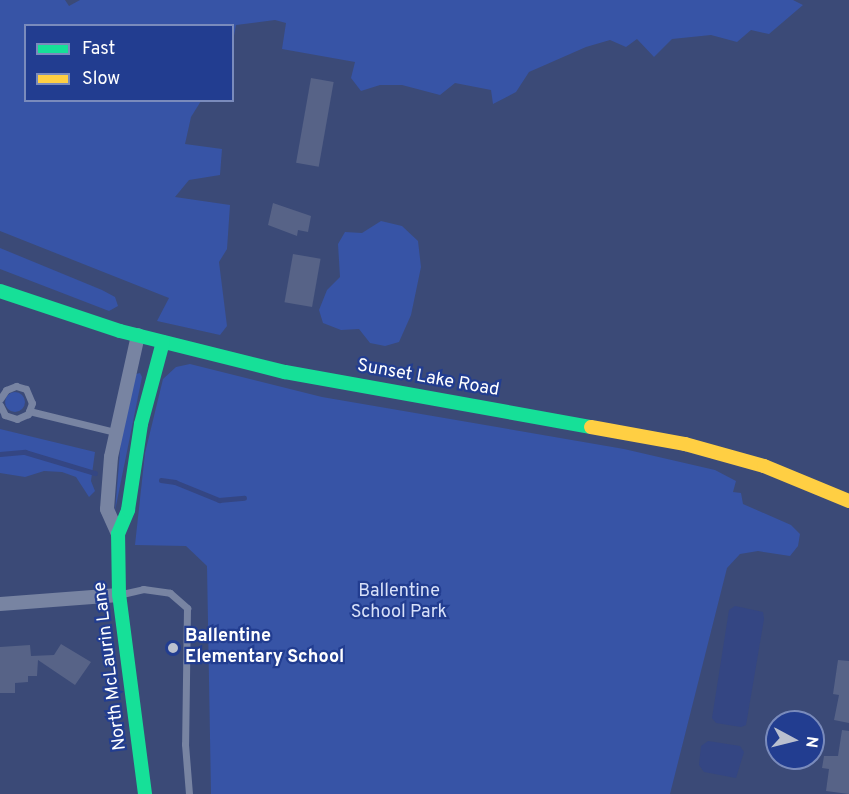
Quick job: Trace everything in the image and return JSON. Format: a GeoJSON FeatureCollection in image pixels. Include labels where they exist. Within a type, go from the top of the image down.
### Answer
{"type":"FeatureCollection","features":[{"type":"Feature","properties":{"kind":"main road","name":"Sunset Lake Road"},"geometry":{"type":"LineString","coordinates":[[0,291],[138,335],[285,372],[685,444],[764,466],[849,501]]}},
{"type":"Feature","properties":{"kind":"main road","name":"North McLaurin Lane"},"geometry":{"type":"LineString","coordinates":[[145,794],[120,595],[118,534],[128,510],[139,436],[163,342]]}},
{"type":"Feature","properties":{"kind":"street","name":"North McLaurin Lane"},"geometry":{"type":"LineString","coordinates":[[118,534],[107,509],[115,432],[138,335]]}},
{"type":"Feature","properties":{"kind":"street"},"geometry":{"type":"LineString","coordinates":[[0,604],[120,595]]}},
{"type":"Feature","properties":{"kind":"lane"},"geometry":{"type":"LineString","coordinates":[[0,399],[10,387],[21,387],[32,398],[29,411],[23,417],[11,418],[0,405]]}},
{"type":"Feature","properties":{"kind":"lane"},"geometry":{"type":"LineString","coordinates":[[29,411],[115,432]]}},
{"type":"Feature","properties":{"kind":"lane"},"geometry":{"type":"LineString","coordinates":[[120,595],[158,590],[170,593],[187,608],[185,744],[189,794]]}},
{"type":"Feature","properties":{"kind":"green space"},"geometry":{"type":"Polygon","coordinates":[[[0,0],[65,0],[69,6],[80,0],[793,0],[803,5],[769,34],[751,30],[737,42],[711,35],[672,39],[654,57],[637,39],[626,47],[610,40],[586,47],[529,72],[516,92],[493,104],[491,90],[455,83],[440,95],[402,85],[380,85],[361,91],[351,78],[355,62],[282,49],[286,23],[275,20],[236,25],[234,36],[234,24],[24,24],[24,102],[200,102],[191,117],[185,144],[222,149],[220,175],[189,180],[175,197],[230,205],[227,249],[219,262],[227,326],[220,335],[157,321],[169,298],[0,231],[0,0]]]}},
{"type":"Feature","properties":{"kind":"green space"},"geometry":{"type":"Polygon","coordinates":[[[381,221],[402,226],[418,241],[421,267],[411,315],[399,342],[385,346],[370,343],[359,329],[341,330],[323,323],[319,310],[327,290],[340,277],[338,244],[345,232],[362,233],[381,221]]]}},
{"type":"Feature","properties":{"kind":"green space"},"geometry":{"type":"Polygon","coordinates":[[[0,248],[102,290],[115,297],[118,306],[109,311],[0,269],[0,248]]]}},
{"type":"Feature","properties":{"kind":"green space","name":"Ballentine School Park"},"geometry":{"type":"Polygon","coordinates":[[[190,364],[322,397],[624,449],[715,470],[736,481],[733,492],[741,493],[743,504],[791,525],[800,534],[798,546],[790,556],[758,551],[740,554],[727,568],[670,794],[211,794],[207,566],[186,546],[135,545],[145,453],[163,379],[176,367],[190,364]]]}},
{"type":"Feature","properties":{"kind":"green space"},"geometry":{"type":"Polygon","coordinates":[[[140,373],[142,377],[115,511],[121,439],[136,374],[140,373]]]}},
{"type":"Feature","properties":{"kind":"green space"},"geometry":{"type":"Polygon","coordinates":[[[15,392],[22,395],[25,402],[22,409],[15,412],[8,409],[5,402],[8,395],[15,392]]]}},
{"type":"Feature","properties":{"kind":"green space"},"geometry":{"type":"Polygon","coordinates":[[[0,429],[95,452],[91,481],[95,491],[89,497],[76,477],[62,472],[44,471],[25,477],[0,473],[0,429]]]}},
{"type":"Feature","properties":{"kind":"shaded area"},"geometry":{"type":"Polygon","coordinates":[[[735,606],[763,612],[764,619],[746,725],[741,727],[716,723],[712,718],[729,610],[735,606]]]}},
{"type":"Feature","properties":{"kind":"shaded area"},"geometry":{"type":"Polygon","coordinates":[[[708,741],[740,746],[744,752],[736,778],[704,772],[699,765],[701,746],[708,741]]]}},
{"type":"Feature","properties":{"kind":"building"},"geometry":{"type":"Polygon","coordinates":[[[311,78],[334,82],[319,167],[296,163],[311,78]]]}},
{"type":"Feature","properties":{"kind":"building"},"geometry":{"type":"Polygon","coordinates":[[[273,203],[311,216],[308,232],[298,230],[297,236],[268,225],[273,203]]]}},
{"type":"Feature","properties":{"kind":"building"},"geometry":{"type":"Polygon","coordinates":[[[293,254],[321,259],[312,307],[284,302],[293,254]]]}},
{"type":"Feature","properties":{"kind":"building"},"geometry":{"type":"Polygon","coordinates":[[[61,644],[91,662],[75,685],[38,660],[37,676],[28,676],[28,682],[15,683],[15,693],[0,693],[0,647],[30,645],[31,656],[54,655],[61,644]]]}},
{"type":"Feature","properties":{"kind":"building"},"geometry":{"type":"Polygon","coordinates":[[[838,660],[849,661],[849,723],[834,720],[839,695],[833,694],[838,660]]]}},
{"type":"Feature","properties":{"kind":"building"},"geometry":{"type":"Polygon","coordinates":[[[842,730],[849,731],[849,794],[826,791],[829,769],[825,768],[825,756],[838,756],[842,730]]]}},
{"type":"Feature","properties":{"kind":"waterway"},"geometry":{"type":"LineString","coordinates":[[0,454],[25,452],[95,473]]}},
{"type":"Feature","properties":{"kind":"waterway"},"geometry":{"type":"LineString","coordinates":[[161,480],[175,482],[219,500],[244,498]]}},
{"type":"Feature","properties":{"kind":"traffic: fast"},"geometry":{"type":"LineString","coordinates":[[0,291],[120,331],[285,372],[591,427]]}},
{"type":"Feature","properties":{"kind":"traffic: fast"},"geometry":{"type":"LineString","coordinates":[[145,794],[119,595],[118,534],[128,510],[141,424],[163,342]]}},
{"type":"Feature","properties":{"kind":"traffic: slow"},"geometry":{"type":"LineString","coordinates":[[591,427],[685,444],[764,466],[849,501]]}},
{"type":"Feature","properties":{"kind":"place","name":"Ballentine Elementary School"},"geometry":{"type":"Point","coordinates":[173,648]}}]}
